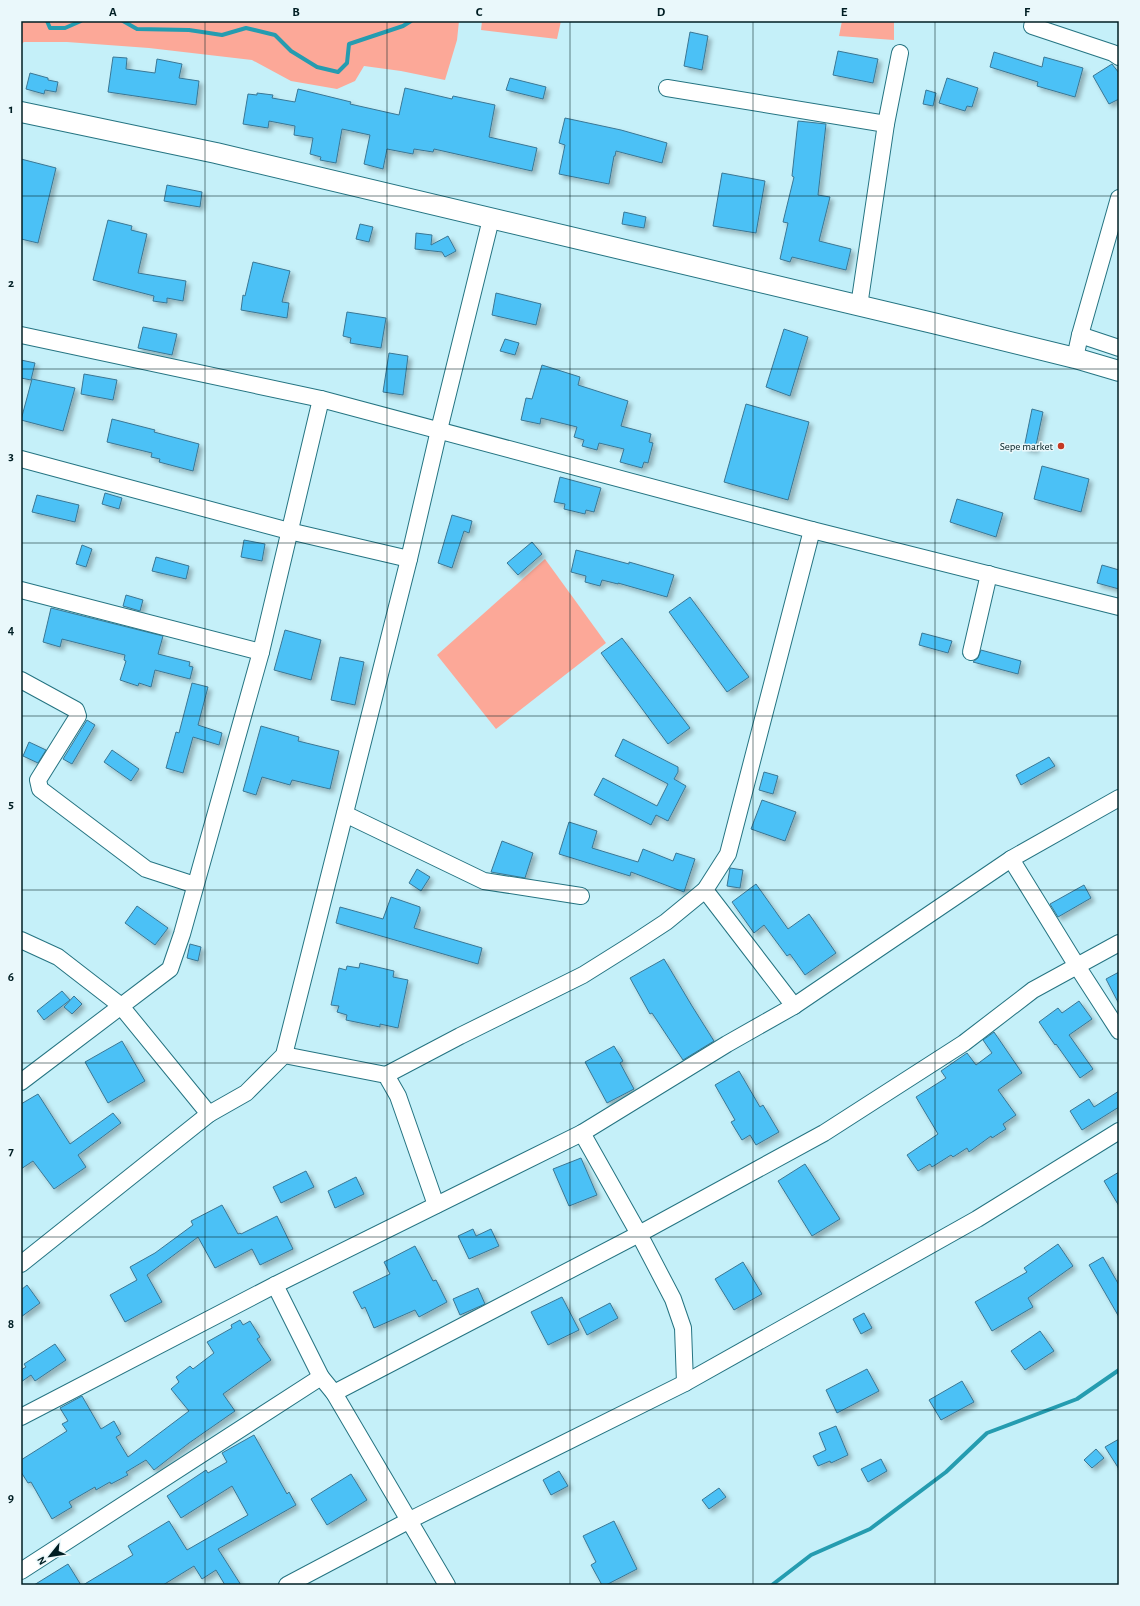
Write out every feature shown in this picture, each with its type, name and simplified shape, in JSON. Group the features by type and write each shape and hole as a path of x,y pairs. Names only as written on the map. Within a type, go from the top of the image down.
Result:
{"street":[{"path":"1032,26 1113,53 1119,57"},
{"path":"859,306 886,124 900,53"},
{"path":"668,88 886,124"},
{"path":"21,112 216,153 1075,358 1119,371"},
{"path":"1075,358 1080,335 1119,198"},
{"path":"21,1264 209,1114 246,1093 284,1055 409,559 491,219"},
{"path":"21,335 321,399 812,530 1119,607"},
{"path":"1080,335 1119,348"},
{"path":"21,1082 120,1005 170,969 182,934 261,652 321,399"},
{"path":"21,460 289,531 409,559"},
{"path":"284,1055 386,1075 460,1036 583,975 666,922 705,890 728,854 812,530"},
{"path":"970,652 989,574"},
{"path":"21,590 261,652"},
{"path":"21,680 76,710 78,716 38,780 40,789 146,869 195,885"},
{"path":"21,1417 275,1285 582,1133 727,1044 794,1006 1011,859 1119,798"},
{"path":"345,814 484,881 581,896"},
{"path":"1011,859 1119,1031"},
{"path":"705,890 794,1006"},
{"path":"21,940 58,957 120,1005 209,1114"},
{"path":"334,1394 639,1234 824,1133 964,1043 1033,990 1119,943"},
{"path":"386,1075 398,1096 436,1205"},
{"path":"287,1585 410,1520 685,1383 977,1218 1119,1131"},
{"path":"582,1133 639,1234 672,1300 683,1328 685,1383"},
{"path":"275,1285 321,1376 334,1394 410,1520 447,1585"},
{"path":"21,1571 321,1376"}],"shaded area":[{"path":"21,21 459,21 457,40 445,80 401,71 364,66 355,81 337,89 291,81 252,60 149,48 67,42 24,42 21,44"},
{"path":"482,21 561,21 557,39 481,30"},
{"path":"842,21 894,21 894,40 839,36"},
{"path":"545,559 606,643 496,729 437,655"}],"building":[{"path":"690,32 708,36 702,70 684,66"},
{"path":"838,51 878,59 873,83 833,75"},
{"path":"994,52 1042,67 1044,57 1083,68 1075,97 1037,86 1038,82 990,67"},
{"path":"113,57 127,58 126,69 155,73 157,59 182,64 179,78 199,81 196,105 108,92"},
{"path":"1112,64 1119,73 1119,99 1109,104 1093,76"},
{"path":"30,73 58,82 56,92 45,90 44,94 26,89"},
{"path":"510,78 546,87 543,99 506,90"},
{"path":"947,78 978,88 972,107 967,106 965,111 939,103"},
{"path":"405,88 452,99 453,96 495,105 489,137 537,148 532,171 434,149 433,152 414,149 413,154 387,149 383,169 364,164 370,135 342,129 336,163 320,160 321,157 310,154 313,138 294,135 295,126 269,121 268,128 243,124 248,94 257,95 257,93 273,95 272,98 295,102 298,89 351,102 350,104 399,115"},
{"path":"926,90 936,93 933,106 923,104"},
{"path":"565,118 621,130 667,143 662,163 616,151 609,184 559,174 565,145 559,143"},
{"path":"798,121 826,124 818,195 830,197 819,241 851,249 846,270 792,257 790,262 780,259 788,223 783,222 794,177 792,176"},
{"path":"21,159 56,168 38,243 21,239"},
{"path":"722,173 765,181 756,233 713,226"},
{"path":"167,185 202,192 200,207 164,201"},
{"path":"624,212 646,217 644,228 622,224"},
{"path":"108,220 132,226 131,230 147,234 138,273 186,281 183,301 167,298 167,303 153,301 154,296 93,280"},
{"path":"360,224 373,227 369,242 356,239"},
{"path":"416,233 432,235 431,245 448,236 456,251 445,257 442,252 415,249"},
{"path":"253,262 290,271 282,302 289,303 287,318 241,310 243,295 245,296"},
{"path":"496,293 541,304 536,325 492,315"},
{"path":"347,312 386,318 381,348 350,343 351,338 343,336"},
{"path":"143,327 177,334 172,355 138,348"},
{"path":"784,329 808,337 790,396 766,387"},
{"path":"505,339 519,343 515,355 500,351"},
{"path":"389,353 408,356 403,395 383,392"},
{"path":"21,360 35,363 31,380 21,378"},
{"path":"542,365 580,377 578,385 628,401 621,426 651,434 649,442 653,443 648,463 644,462 642,468 620,462 624,449 599,443 597,450 582,446 584,440 574,437 577,427 541,418 540,424 521,420 526,398 532,399"},
{"path":"84,374 117,380 113,400 81,394"},
{"path":"32,379 75,388 63,431 21,420"},
{"path":"746,404 809,422 788,500 724,482"},
{"path":"1032,409 1043,412 1035,450 1024,448"},
{"path":"112,419 155,430 154,432 199,444 193,471 159,462 160,459 151,457 152,453 107,442"},
{"path":"1042,466 1089,479 1081,512 1034,499"},
{"path":"560,477 601,488 594,512 586,510 585,514 564,509 565,504 554,502"},
{"path":"105,493 122,498 119,509 102,504"},
{"path":"37,495 79,505 75,522 32,512"},
{"path":"957,499 1003,513 996,537 950,522"},
{"path":"452,515 472,521 469,533 464,531 452,568 438,563"},
{"path":"244,540 265,544 262,561 241,557"},
{"path":"532,542 542,554 518,575 507,563"},
{"path":"82,545 92,549 86,567 76,564"},
{"path":"576,550 629,564 629,562 674,575 667,597 602,580 600,586 585,582 586,576 571,572"},
{"path":"156,557 189,566 186,579 152,571"},
{"path":"1102,565 1119,570 1119,589 1097,583"},
{"path":"126,595 143,600 140,611 123,606"},
{"path":"690,597 749,677 727,692 669,612"},
{"path":"51,608 163,636 158,654 190,662 189,666 193,667 190,679 155,670 151,687 139,683 138,686 120,680 126,661 124,660 125,655 62,639 60,647 43,642"},
{"path":"285,630 321,640 311,680 274,670"},
{"path":"922,633 952,641 948,653 919,645"},
{"path":"622,638 690,728 668,744 601,653"},
{"path":"981,650 1021,661 1018,674 973,662 978,658"},
{"path":"340,657 364,662 355,705 331,700"},
{"path":"192,683 208,687 198,725 222,733 219,745 193,737 183,773 166,768 176,732 179,733"},
{"path":"87,720 95,725 72,764 63,759"},
{"path":"261,726 299,737 298,741 339,751 330,789 292,780 290,785 262,777 256,795 243,791"},
{"path":"623,739 678,767 678,772 674,779 686,786 668,821 656,815 651,825 594,795 603,778 657,806 668,784 615,756"},
{"path":"29,742 46,750 38,763 23,756"},
{"path":"112,750 139,769 131,781 104,762"},
{"path":"1049,757 1055,766 1021,785 1016,775"},
{"path":"764,772 778,776 773,794 759,790"},
{"path":"762,800 796,812 785,841 751,829"},
{"path":"569,822 597,831 592,848 638,862 643,849 673,861 676,853 695,859 684,892 631,872 630,876 559,854"},
{"path":"502,841 533,853 525,878 491,872"},
{"path":"730,868 743,870 740,888 727,886"},
{"path":"417,869 430,877 421,891 409,883"},
{"path":"756,884 788,929 809,914 836,953 805,975 790,954 787,956 764,925 754,933 732,902"},
{"path":"1084,885 1091,898 1058,917 1050,904"},
{"path":"391,897 420,907 414,928 482,948 478,964 336,923 340,907 383,919"},
{"path":"137,906 168,928 155,945 125,923"},
{"path":"190,944 201,947 198,961 187,958"},
{"path":"664,959 714,1041 683,1060 652,1013 650,1014 630,978"},
{"path":"360,963 394,971 393,977 408,980 398,1028 380,1024 380,1027 346,1020 347,1015 337,1012 339,1006 331,1005 339,968 346,970 347,966 359,968"},
{"path":"1119,972 1119,1004 1106,979"},
{"path":"62,991 70,1000 44,1020 37,1011"},
{"path":"74,996 82,1004 72,1014 64,1007"},
{"path":"1079,1001 1092,1019 1069,1035 1093,1069 1080,1078 1039,1022 1058,1008 1062,1013"},
{"path":"994,1032 1022,1073 998,1090 1016,1115 1003,1124 1006,1129 992,1138 991,1136 969,1152 967,1148 953,1157 951,1155 932,1167 930,1164 918,1171 907,1155 938,1134 916,1097 946,1078 941,1071 967,1053 976,1065 992,1053 983,1040"},
{"path":"122,1041 145,1081 108,1103 85,1062"},
{"path":"614,1046 623,1061 620,1063 634,1089 607,1103 585,1062"},
{"path":"739,1071 760,1107 763,1105 779,1132 756,1145 750,1135 742,1140 731,1122 735,1120 715,1085"},
{"path":"1119,1091 1119,1107 1082,1130 1070,1111 1089,1099 1094,1107"},
{"path":"38,1094 70,1144 113,1113 121,1123 78,1155 86,1167 54,1189 33,1161 21,1169 21,1104"},
{"path":"581,1158 597,1195 569,1206 553,1169"},
{"path":"805,1164 840,1219 812,1236 778,1181"},
{"path":"306,1171 314,1187 281,1203 273,1187"},
{"path":"1119,1172 1119,1206 1104,1181"},
{"path":"356,1177 364,1194 335,1208 328,1191"},
{"path":"222,1205 238,1234 241,1234 277,1216 293,1249 260,1265 252,1249 215,1268 198,1237 147,1275 162,1302 125,1322 110,1295 137,1280 130,1267 155,1253 193,1225 191,1221"},
{"path":"473,1229 476,1236 491,1229 499,1246 469,1259 458,1236"},
{"path":"1058,1244 1073,1266 1028,1298 1033,1307 992,1331 975,1302 1027,1272 1024,1268"},
{"path":"415,1246 433,1281 436,1280 447,1302 419,1317 415,1310 374,1328 365,1307 362,1309 353,1292 390,1274 384,1262"},
{"path":"1103,1257 1119,1285 1119,1317 1089,1265"},
{"path":"743,1262 762,1294 734,1310 715,1279"},
{"path":"27,1285 40,1303 21,1317 21,1290"},
{"path":"478,1288 485,1304 460,1315 453,1299"},
{"path":"562,1297 579,1330 548,1345 531,1312"},
{"path":"610,1303 618,1318 587,1335 579,1319"},
{"path":"864,1313 872,1328 861,1334 853,1319"},
{"path":"240,1320 243,1325 250,1321 260,1337 257,1339 271,1360 223,1394 235,1411 189,1443 154,1470 146,1460 126,1472 128,1475 111,1484 110,1482 96,1490 95,1487 69,1502 72,1507 52,1519 31,1482 28,1483 21,1472 21,1460 67,1431 62,1424 68,1421 60,1408 82,1396 101,1429 114,1421 121,1434 116,1437 128,1457 189,1411 171,1389 179,1382 176,1377 190,1366 193,1369 214,1353 207,1342 232,1328 231,1325"},
{"path":"1040,1331 1054,1351 1025,1370 1011,1351"},
{"path":"55,1344 66,1360 35,1381 31,1375 21,1382 21,1370 26,1367 24,1364"},
{"path":"867,1369 879,1391 837,1413 826,1390"},
{"path":"962,1381 974,1402 941,1420 929,1400"},
{"path":"836,1426 848,1455 831,1463 830,1461 818,1466 813,1456 826,1450 819,1433"},
{"path":"254,1435 287,1494 289,1492 296,1505 218,1549 241,1585 225,1585 216,1570 202,1579 194,1566 163,1585 83,1585 133,1555 128,1546 169,1521 187,1550 248,1515 232,1486 181,1518 167,1496 206,1470 208,1473 227,1462 222,1453"},
{"path":"1119,1439 1119,1469 1105,1447"},
{"path":"1096,1449 1104,1458 1092,1468 1084,1460"},
{"path":"881,1459 887,1471 868,1482 861,1469"},
{"path":"559,1471 568,1486 551,1495 543,1480"},
{"path":"351,1474 367,1500 327,1525 311,1499"},
{"path":"719,1488 726,1497 709,1509 702,1500"},
{"path":"614,1521 637,1569 606,1585 602,1585 591,1565 596,1562 583,1536"},
{"path":"68,1564 81,1585 34,1585"}],"waterway":[{"path":"47,21 50,28 65,28 81,21"},
{"path":"123,21 137,29 189,30 222,35 246,28 275,35 291,51 317,67 338,72 347,63 349,44 403,26 411,21"},
{"path":"772,1585 811,1555 870,1529 946,1472 987,1433 1077,1399 1119,1370"}],"place":[{"name":"Sepe market","path":"1061,446"}]}
